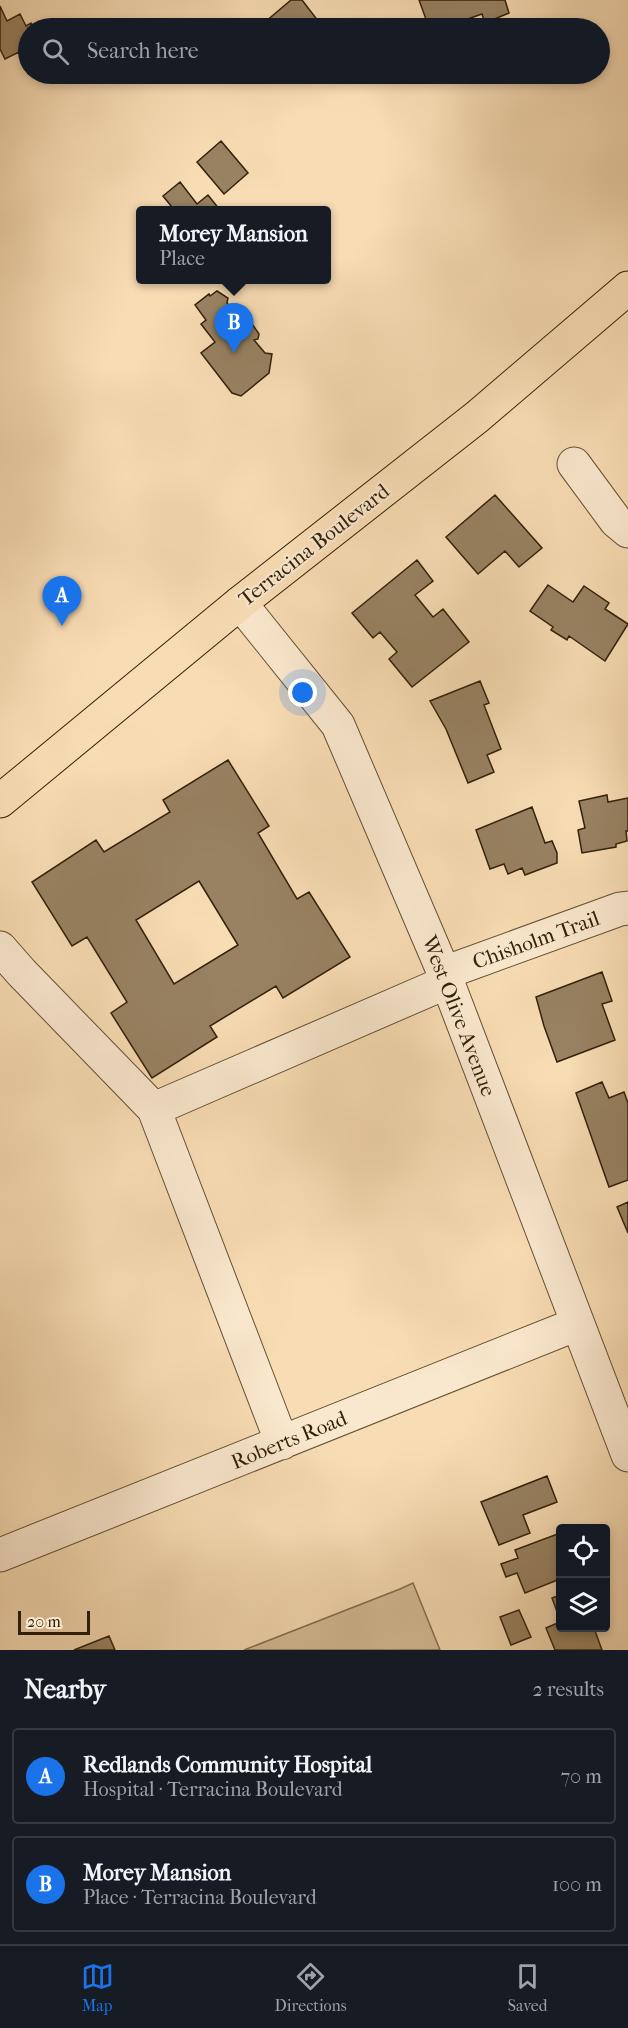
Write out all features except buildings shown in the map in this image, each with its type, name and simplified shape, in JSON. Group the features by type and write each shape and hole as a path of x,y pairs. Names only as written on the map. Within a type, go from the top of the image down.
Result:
{"main road":[{"name":"Terracina Boulevard","path":"0,801 240,603 477,417 628,288"}],"street":[{"path":"574,464 616,521 628,531"},
{"name":"West Olive Avenue","path":"240,603 338,725 446,978 628,1455"},
{"name":"Chisholm Trail","path":"154,1110 446,978 620,909 628,908"},
{"path":"0,948 154,1110 282,1443"},
{"name":"Roberts Road","path":"0,1555 577,1324"}],"shaded area":[{"path":"413,1583 440,1650 244,1650 400,1589"}],"place":[{"name":"Morey Mansion","path":"234,353"},
{"name":"Redlands Community Hospital","path":"62,626"}]}
